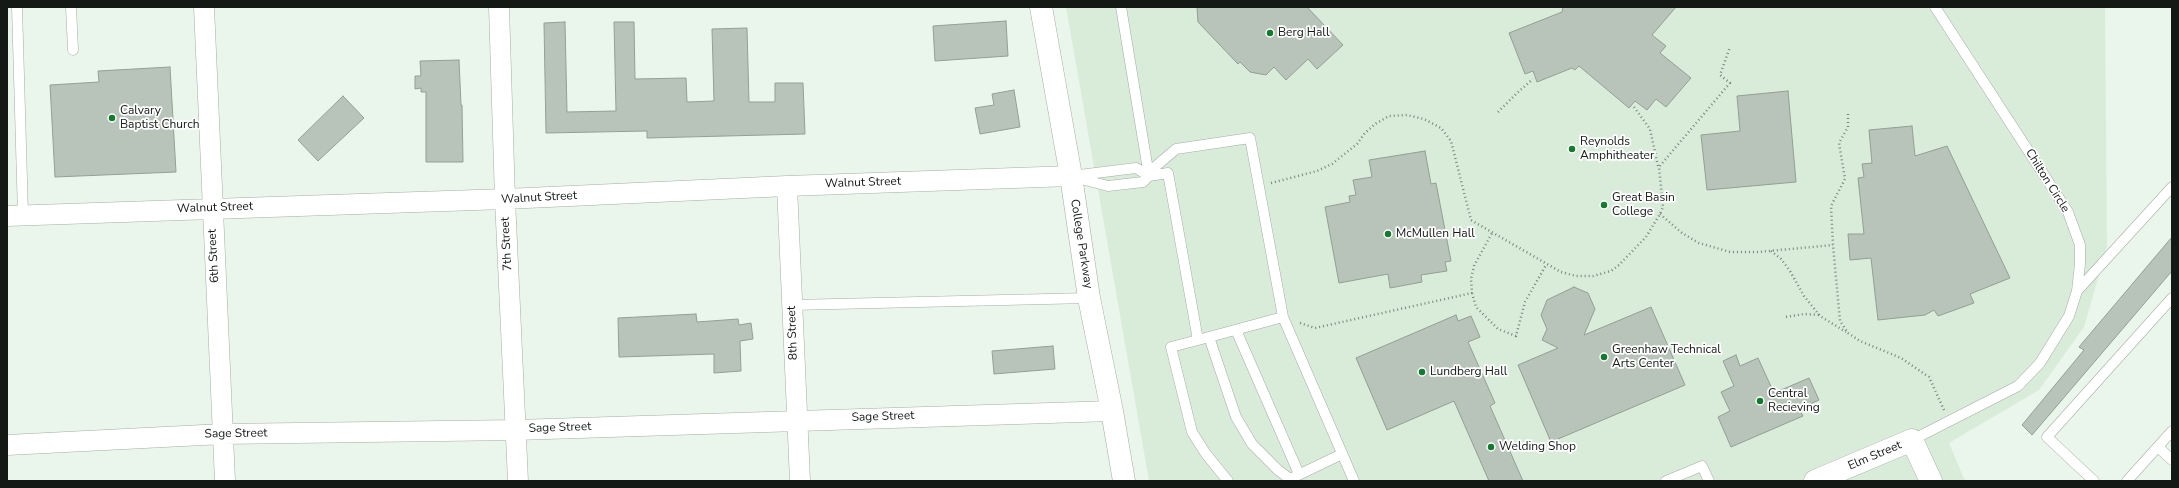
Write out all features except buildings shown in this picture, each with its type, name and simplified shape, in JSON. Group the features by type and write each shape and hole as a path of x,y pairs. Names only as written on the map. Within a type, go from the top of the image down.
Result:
{"street":[{"name":"6th Street","path":"204,7 225,481"},
{"name":"7th Street","path":"499,7 505,199 518,481"},
{"name":"College Parkway","path":"1041,7 1071,176 1089,298 1112,411 1124,481"},
{"name":"Walnut Street","path":"15,216 505,199 787,186 1071,176"},
{"name":"8th Street","path":"787,186 800,481"},
{"name":"Sage Street","path":"7,445 223,434 516,430 1112,411"},
{"name":"Elm Street","path":"1815,481 1912,440"},
{"path":"1912,440 1931,481"}],"lane":[{"path":"15,216 17,7"},
{"path":"70,7 72,50"},
{"path":"1121,7 1149,174"},
{"name":"Chilton Circle","path":"1912,440 1950,422 2018,386 2040,363 2069,316 2078,290 2080,264 2080,245 2068,212 1935,7"},
{"path":"1071,176 1108,186 1143,182 1149,174 1176,150 1250,138 1283,317 1354,481"},
{"path":"1071,176 1136,168 1149,174 1168,173 1198,340"},
{"path":"2078,290 2172,187"},
{"path":"792,305 1089,298"},
{"path":"2094,481 2047,437 2172,298"},
{"path":"1228,481 1206,454 1192,432 1171,348 1283,317"},
{"path":"1236,330 1299,474"},
{"path":"1209,337 1236,417 1252,444 1278,470 1290,479 1342,454"},
{"path":"2127,481 2172,431"},
{"path":"2158,447 2172,460"},
{"path":"1666,481 1702,466 1709,481"}],"path":[{"path":"1658,167 1730,83 1720,75 1730,47"},
{"path":"1498,112 1516,93 1533,79"},
{"path":"1259,185 1317,172 1332,164 1358,144 1374,124 1389,116 1407,115 1424,119 1441,128 1451,141 1471,220 1546,265 1561,272 1576,276 1593,276 1611,271 1630,254 1646,237 1663,207 1658,167 1650,129 1634,107"},
{"path":"1848,114 1848,127 1839,143 1845,179 1831,206 1832,245 1840,321 1848,333"},
{"path":"1660,214 1682,233 1699,243 1730,252 1771,251 1832,245"},
{"path":"1492,233 1474,266 1471,279 1472,293 1476,307 1498,329 1516,336 1525,302 1546,265"},
{"path":"1771,251 1781,259 1790,271 1804,296 1820,316 1860,341 1901,358 1929,377 1950,422"},
{"path":"1315,328 1472,293"},
{"path":"1786,317 1804,314 1820,316"}],"shaded area":[{"name":"Great Basin College","path":"1066,7 2105,7 2107,247 2084,327 2039,390 1949,443 1965,481 1149,481"}],"place":[{"name":"Berg Hall","path":"1270,33"},
{"name":"Calvary Baptist Church","path":"112,118"},
{"name":"Reynolds Amphitheater","path":"1572,149"},
{"name":"Great Basin College","path":"1604,205"},
{"name":"McMullen Hall","path":"1388,234"},
{"name":"Greenhaw Technical Arts Center","path":"1604,357"},
{"name":"Lundberg Hall","path":"1422,372"},
{"name":"Central Recieving","path":"1760,401"},
{"name":"Welding Shop","path":"1491,447"}]}
